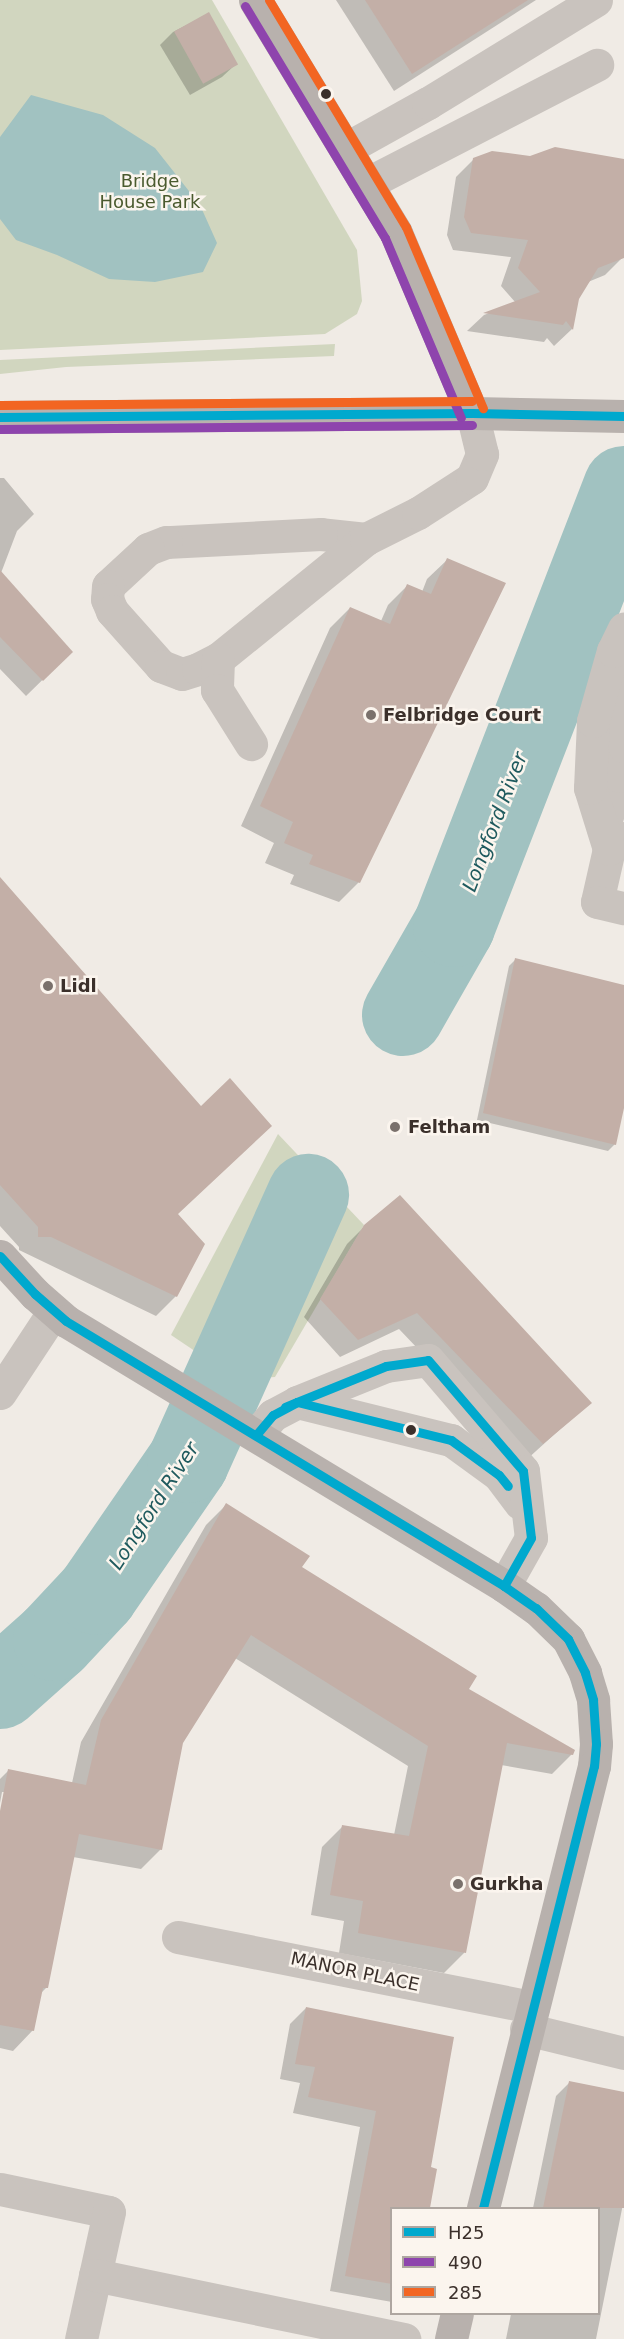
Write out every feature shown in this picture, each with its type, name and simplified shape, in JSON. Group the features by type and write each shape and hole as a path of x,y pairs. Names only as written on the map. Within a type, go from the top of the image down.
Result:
{"main road":[{"path":"255,0 368,183 409,258 472,413"},
{"path":"0,417 472,413 616,416"},
{"path":"0,1256 66,1321 504,1586 536,1608 568,1639 585,1673 593,1700 596,1744 594,1766 483,2207"},
{"path":"451,2339 457,2315"}],"street":[{"path":"347,148 428,104 596,0"},
{"path":"368,183 597,65"},
{"path":"366,539 321,534 166,542 148,549 108,586 107,599 112,611 161,666 182,674 218,659 366,539 418,513 472,478 482,454 472,413"},
{"path":"624,628 609,666 593,721 590,788 612,838 597,902 624,908"},
{"path":"218,659 217,690 252,744"},
{"path":"0,1393 54,1311"},
{"path":"247,1430 297,1402 386,1366 428,1360 523,1471 531,1538 504,1586"},
{"path":"297,1402 451,1440 499,1475 530,1515"},
{"name":"MANOR PLACE","path":"178,1937 530,2018 624,2053"},
{"path":"0,2189 109,2212 81,2339"},
{"path":"95,2275 404,2339"}],"green space":[{"name":"Bridge House Park","path":"0,0 212,0 357,250 362,301 357,314 325,334 0,350"},
{"path":"335,344 334,356 66,367 0,374 0,360"},
{"path":"278,1134 364,1225 275,1377 238,1380 171,1335"}],"water":[{"path":"31,95 103,115 155,148 200,205 217,243 203,272 155,282 109,279 57,255 16,240 0,219 0,137"}],"building":[{"path":"365,0 528,0 412,74"},
{"path":"209,12 238,64 203,84 174,31"},
{"path":"555,147 624,159 624,258 598,268 579,299 573,330 566,321 563,325 483,313 540,292 518,268 528,240 471,233 464,217 473,158 492,151 530,156"},
{"name":"Felbridge Court","path":"447,558 506,583 360,883 309,864 313,855 284,843 293,822 260,806 350,607 390,624 407,584 431,594"},
{"path":"0,570 73,652 43,681 0,637"},
{"path":"0,877 201,1106 230,1078 272,1126 178,1214 205,1244 177,1297 51,1237 38,1237 38,1227 0,1185"},
{"path":"515,958 624,985 624,1108 616,1145 483,1113"},
{"path":"400,1195 592,1403 543,1444 417,1313 358,1340 320,1299 364,1225"},
{"path":"226,1503 310,1556 302,1567 477,1676 469,1689 575,1750 573,1755 507,1743 466,1953 358,1933 363,1901 330,1895 342,1825 409,1836 428,1746 251,1635 183,1743 162,1850 79,1834 48,1988 43,1988 34,2031 0,2025 0,1811 8,1769 86,1785 101,1720"},
{"path":"306,2007 454,2037 431,2167 437,2169 430,2207 390,2207 390,2284 345,2276 376,2111 308,2097 315,2067 295,2064"},
{"path":"569,2081 624,2092 624,2208 543,2207"}],"waterway":[{"name":"Longford River","path":"403,1015 454,926 624,487"},
{"name":"Longford River","path":"0,1688 54,1640 97,1594 188,1462 308,1195"}],"transit line":[{"name":"285","path":"269,0 406,227 483,408"},
{"name":"490","path":"245,6 385,238 461,418"},
{"name":"285","path":"0,405 472,401"},
{"name":"H25","path":"0,417 472,413 624,416"},
{"name":"490","path":"0,429 472,425"},
{"name":"H25","path":"0,1256 35,1294 66,1321 504,1586 536,1608 568,1639 585,1673 593,1700 596,1744 594,1766 483,2207"},
{"name":"H25","path":"256,1435 273,1415 297,1402 386,1366 428,1360 523,1471 531,1538 504,1586"},
{"name":"H25","path":"285,1407 297,1402 451,1440 499,1475 508,1486"}],"place":[{"name":"Felbridge Court","path":"371,715"},
{"name":"Lidl","path":"48,986"},
{"name":"Feltham","path":"395,1127"},
{"name":"Gurkha","path":"458,1884"}]}
